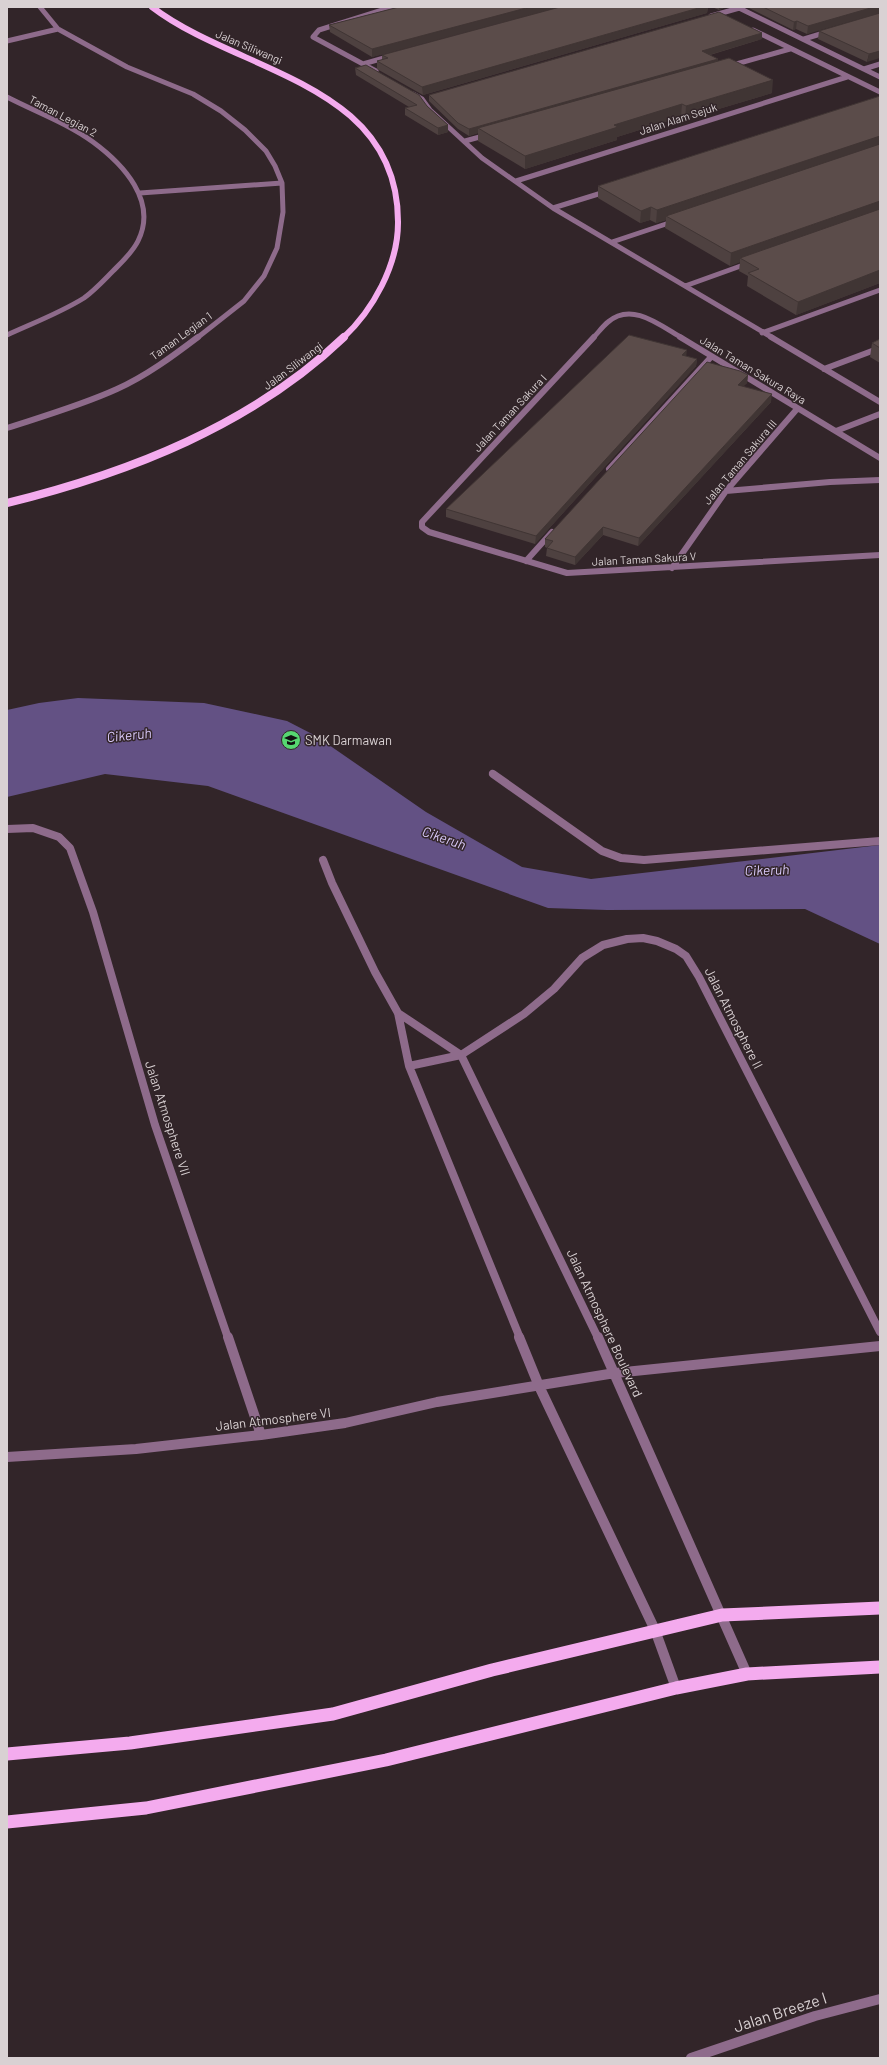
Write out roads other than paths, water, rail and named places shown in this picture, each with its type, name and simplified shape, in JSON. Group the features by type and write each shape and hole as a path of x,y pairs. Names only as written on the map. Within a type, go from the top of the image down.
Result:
{"main road":[{"name":"Jalan Siliwangi","path":"7,503 86,481 124,468 206,433 276,393 316,364 351,331 378,292 393,260 399,222 395,187 381,151 359,124 330,101 301,82 182,27 152,7"},
{"path":"7,1754 130,1743 333,1714 492,1670 722,1615 880,1608"},
{"path":"7,1822 146,1808 386,1760 676,1688 747,1674 880,1667"}],"street":[{"name":"Taman Legian 1","path":"7,428 88,401 119,388 163,363 244,301 264,276 277,248 283,212 282,183 266,151 245,130 221,111 193,94 127,67 58,29 40,7"},
{"path":"383,76 313,37 319,30 392,7"},
{"path":"704,18 739,7 880,77"},
{"path":"709,9 726,17"},
{"path":"747,28 880,92"},
{"path":"7,41 58,29"},
{"path":"804,39 834,30"},
{"path":"722,68 790,49"},
{"path":"363,64 400,54"},
{"path":"864,69 880,64"},
{"name":"Jalan Alam Sejuk","path":"516,181 847,77"},
{"path":"408,91 422,99 435,115 482,158 553,208 880,402"},
{"name":"Taman Legian 2","path":"7,97 68,127 93,142 128,173 140,193 144,211 141,236 130,255 107,277 79,300 7,335"},
{"path":"422,99 430,97"},
{"path":"465,141 496,133"},
{"path":"140,193 282,183"},
{"path":"553,208 614,189"},
{"path":"612,242 679,220"},
{"path":"684,286 752,262"},
{"path":"762,333 880,290"},
{"name":"Jalan Taman Sakura Raya","path":"613,318 625,314 645,316 710,357 880,458"},
{"name":"Jalan Taman Sakura I","path":"422,522 613,318"},
{"path":"824,369 880,348"},
{"path":"605,473 710,357"},
{"name":"Jalan Taman Sakura III","path":"672,568 726,491 797,409"},
{"path":"836,431 880,414"},
{"path":"726,491 830,482 880,480"},
{"name":"Jalan Taman Sakura V","path":"422,522 422,527 429,532 549,569 567,573 880,555"},
{"path":"526,561 558,526"},
{"path":"492,773 602,851 621,858 644,860 880,841"},
{"name":"Jalan Atmosphere VII","path":"7,829 33,828 59,837 70,848 92,912 155,1125 262,1435"},
{"path":"323,860 342,903 398,1013 409,1066 539,1386 655,1630 676,1688"},
{"name":"Jalan Atmosphere II","path":"461,1055 524,1014 554,989 582,958 603,945 627,939 643,938 657,941 676,949 686,956 698,978 880,1332"},
{"path":"398,1013 461,1055"},
{"path":"409,1066 461,1055"},
{"name":"Jalan Atmosphere Boulevard","path":"461,1055 616,1374 747,1674"},
{"name":"Jalan Atmosphere VI","path":"7,1457 136,1449 262,1435 345,1423 437,1402 616,1374 880,1346"},
{"name":"Jalan Breeze I","path":"696,2057 815,2016 880,1999"}],"water":[{"name":"Cikeruh","path":"78,698 204,703 287,721 316,736 426,812 522,867 591,879 880,845 880,944 805,909 607,910 548,908 208,786 105,774 7,797 7,710 39,703"}],"place":[{"name":"SMK Darmawan","path":"291,740"}]}
